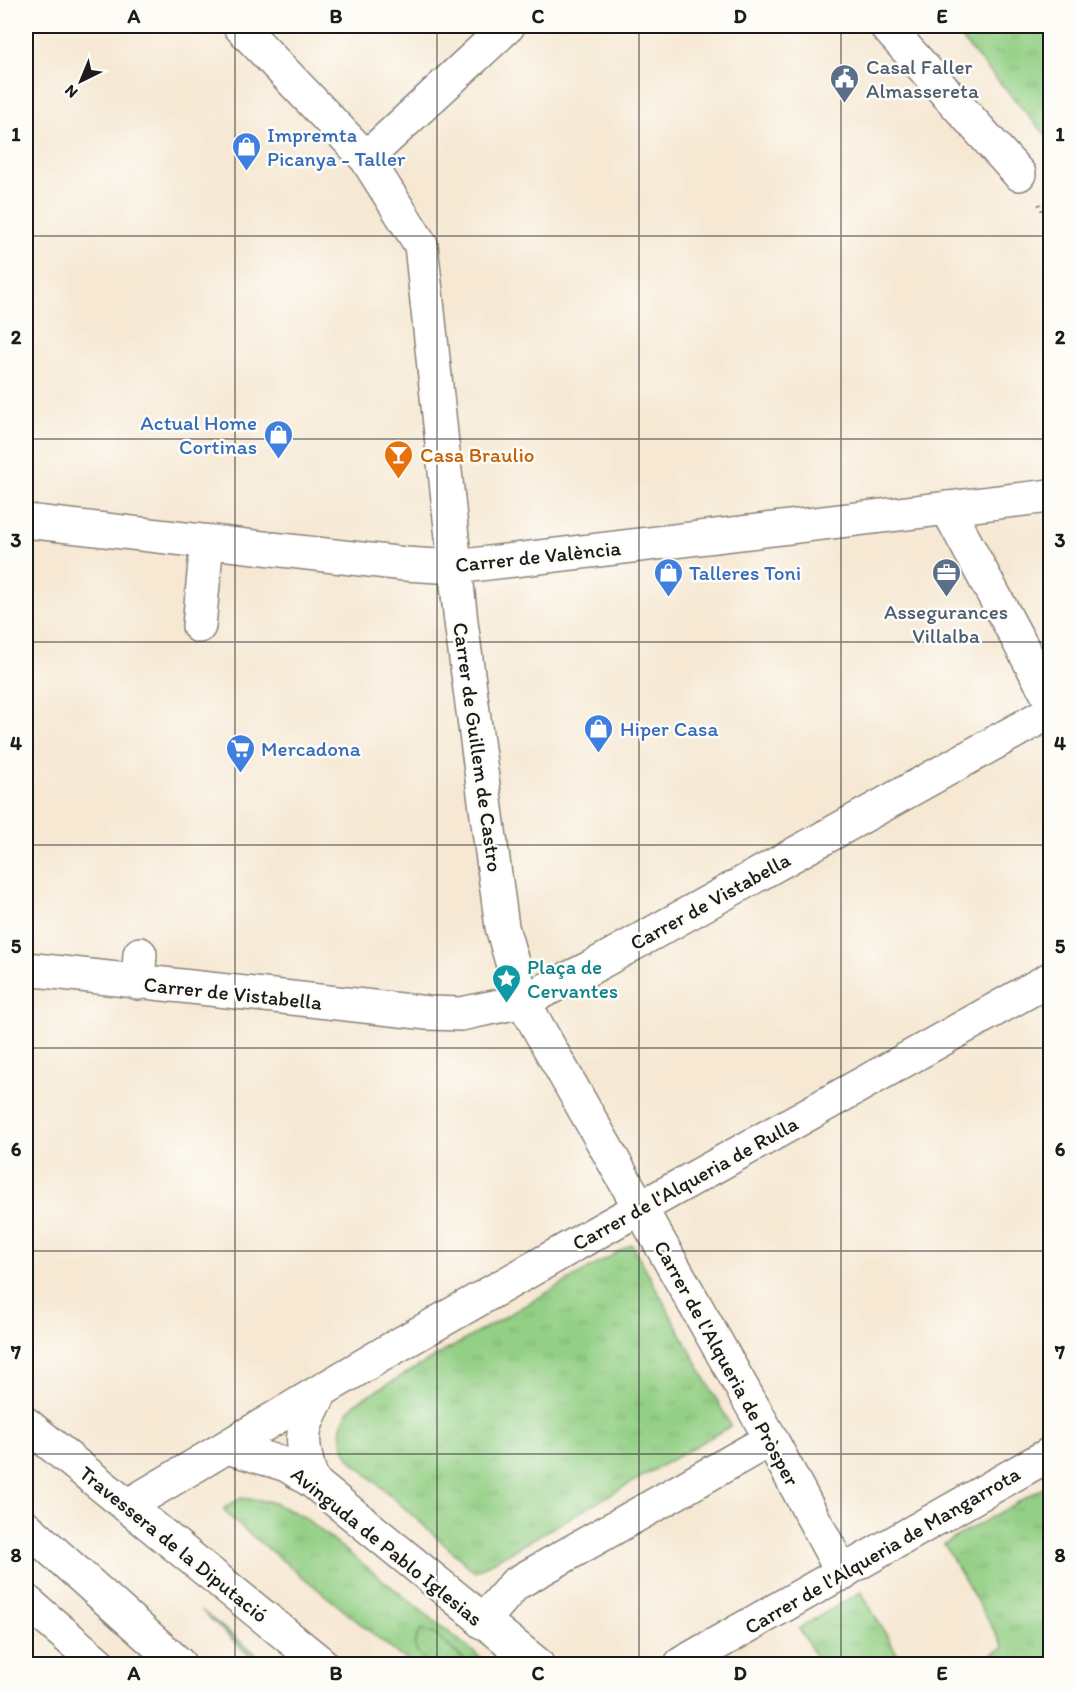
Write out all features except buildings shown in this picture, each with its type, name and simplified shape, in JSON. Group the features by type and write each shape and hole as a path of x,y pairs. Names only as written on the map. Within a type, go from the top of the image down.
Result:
{"main road":[{"name":"Carrer de Guillem de Castro","path":"240,26 366,158 421,245 455,567 502,927"},
{"path":"366,158 508,26"},
{"path":"886,26 1019,174"},
{"name":"Carrer de València","path":"26,521 455,567 1050,496"},
{"path":"947,508 1050,699"},
{"path":"199,626 207,542"},
{"name":"Carrer de Vistabella","path":"26,969 139,969 428,1013 460,1014 523,1001 590,968 1050,712"},
{"name":"Carrer de l'Alqueria de Pròsper","path":"502,927 523,1001 771,1439 843,1574"},
{"name":"Carrer de l'Alqueria de Rulla","path":"127,1506 322,1390 640,1208 1050,979"},
{"path":"312,1481 302,1444 307,1419 322,1390"},
{"name":"Travessera de la Diputació","path":"26,1424 322,1665"},
{"path":"482,1622 514,1584 771,1439"},
{"name":"Avinguda de Pablo Iglesias","path":"227,1447 287,1465 312,1481 537,1665"},
{"name":"Carrer de l'Alqueria de Mangarrota","path":"681,1665 1050,1454"},
{"path":"26,1527 179,1665"},
{"path":"26,1601 99,1665"}],"path":[{"path":"1037,201 1050,226"}],"green space":[{"path":"950,26 1050,26 1050,140"},
{"path":"632,1244 731,1426 475,1572 350,1459 341,1435 344,1419 360,1400"},
{"path":"1050,1484 1050,1621 1043,1625 1050,1639 1050,1664 974,1664 1004,1648 944,1544"},
{"path":"241,1498 272,1502 302,1516 489,1664 410,1664 235,1522 223,1509"},
{"path":"861,1592 903,1664 820,1664 799,1628"},
{"path":"201,1610 269,1664 258,1664"},
{"path":"421,1629 436,1635 469,1664 430,1664 417,1652 414,1643"}],"place":[{"name":"Casal Faller Almassereta","path":"845,104"},
{"name":"Impremta Picanya - Taller","path":"246,172"},
{"name":"Actual Home Cortinas","path":"278,460"},
{"name":"Casa Braulio","path":"399,480"},
{"name":"Talleres Toni","path":"668,598"},
{"name":"Assegurances Villalba","path":"946,598"},
{"name":"Hiper Casa","path":"599,754"},
{"name":"Mercadona","path":"240,774"},
{"name":"Plaça de Cervantes","path":"506,1004"}]}
